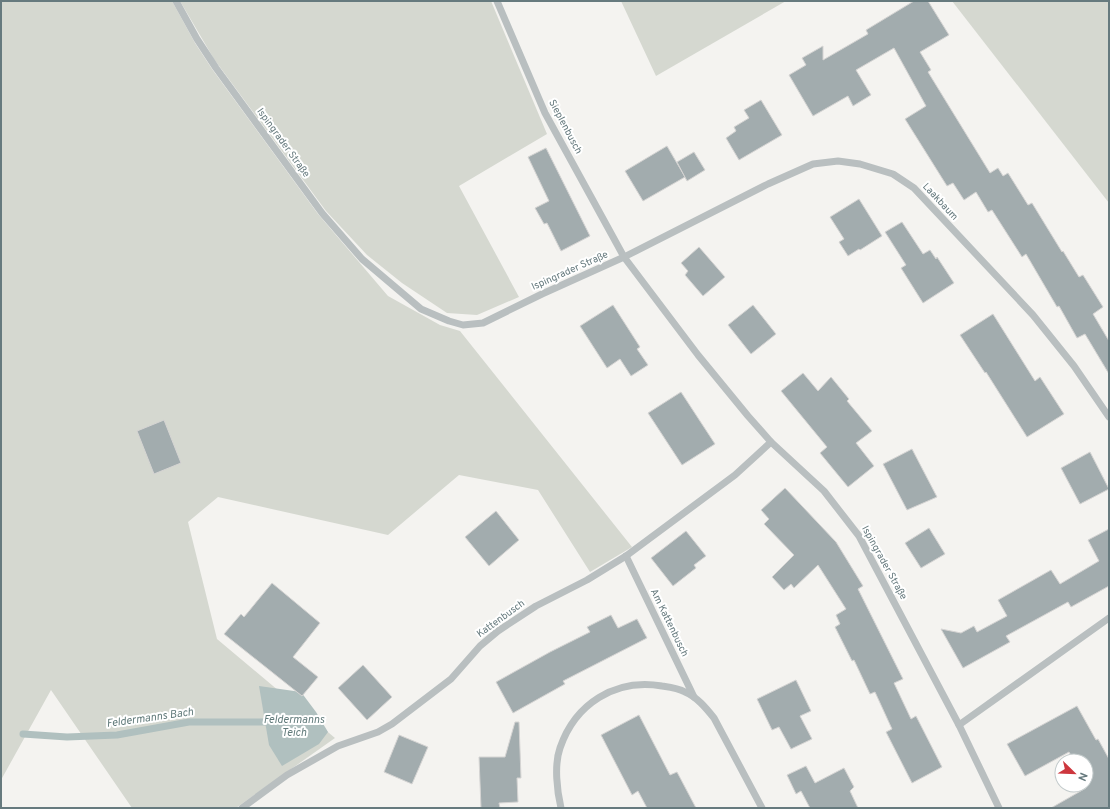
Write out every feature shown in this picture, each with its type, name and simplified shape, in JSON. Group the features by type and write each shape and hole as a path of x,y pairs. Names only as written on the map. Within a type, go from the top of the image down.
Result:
{"street":[{"name":"Ispingrader Straße","path":"176,1 197,39 216,68 322,213 362,259 421,309 449,322 463,325 483,323 542,294 624,257 698,355 748,416 771,442 824,491 859,536 959,725 999,808"},
{"name":"Sieplenbusch","path":"497,1 545,113 624,257"},
{"name":"Laakbaum","path":"624,257 768,184 814,164 838,161 860,164 893,174 914,188 1033,315 1074,366 1109,417"},
{"name":"Kattenbusch","path":"242,808 287,775 338,746 378,732 392,724 451,678 480,646 498,631 536,606 587,580 626,556 736,475 771,442"},
{"name":"Am Kattenbusch","path":"626,556 694,698"},
{"path":"959,725 1109,618"},
{"name":"Am Kattenbusch","path":"561,808 558,795 557,768 559,749 574,720 586,707 612,690 640,684 652,684 677,689 685,692 704,706 714,718 762,808"}],"shaded area":[{"path":"1,1 172,1 195,43 212,69 318,214 388,296 440,325 460,331 632,547 590,572 538,490 459,475 388,535 218,497 188,522 217,639 335,738 236,808 132,808 51,690 1,780"},
{"path":"180,1 491,1 547,134 459,186 519,297 477,315 447,313 402,283 367,255 326,211 214,59"},
{"path":"621,1 786,1 656,76"},
{"path":"952,1 1109,1 1109,203"}],"water":[{"name":"Feldermanns Teich","path":"259,686 301,692 316,712 328,732 319,744 282,766 269,745"}],"building":[{"path":"914,1 928,1 949,35 920,52 931,70 928,72 990,173 998,168 1003,176 1008,173 1028,205 1032,203 1079,277 1083,275 1103,307 1093,314 1109,341 1109,374 1085,334 1077,338 1059,306 1057,307 1026,254 1022,257 992,210 988,212 976,192 964,200 953,183 947,186 905,119 926,106 894,48 856,70 871,95 853,106 848,96 813,116 789,75 806,65 802,58 823,46 823,60 868,34 866,30"},
{"path":"761,100 782,135 739,160 726,138 736,131 734,127 749,118 744,110"},
{"path":"667,146 685,177 643,201 625,171"},
{"path":"546,148 590,236 561,251 547,223 544,224 535,208 549,201 528,157"},
{"path":"694,152 705,170 687,181 677,162"},
{"path":"859,199 882,236 848,256 839,242 844,239 830,217"},
{"path":"902,222 923,254 930,250 936,259 937,257 954,283 923,303 901,268 906,265 885,232"},
{"path":"699,247 725,277 703,296 685,275 688,271 681,263"},
{"path":"613,305 640,347 637,349 648,365 631,376 620,359 607,368 580,326"},
{"path":"753,305 776,334 751,354 728,325"},
{"path":"993,314 1035,381 1040,377 1064,414 1027,437 986,372 985,373 960,335"},
{"path":"803,373 818,391 831,377 849,399 847,401 872,431 856,443 874,466 848,487 820,453 827,447 781,391"},
{"path":"681,392 715,444 682,465 648,413"},
{"path":"164,420 181,463 154,474 137,431"},
{"path":"912,449 937,497 907,510 883,464"},
{"path":"1090,452 1109,489 1080,504 1061,468"},
{"path":"785,488 836,542 863,586 858,589 903,679 894,683 911,719 916,716 942,767 912,783 886,732 892,729 875,692 870,694 854,660 852,661 835,627 840,624 836,615 846,609 818,565 794,588 791,584 784,590 772,577 794,555 764,524 769,519 761,510"},
{"path":"496,511 519,540 489,566 465,537"},
{"path":"929,528 945,554 921,568 905,543"},
{"path":"1109,529 1109,586 1071,607 1068,602 1006,636 1010,642 963,668 941,629 961,633 974,626 977,632 1007,616 998,600 1051,570 1060,584 1099,561 1088,540"},
{"path":"686,531 706,556 694,565 696,568 673,586 651,558"},
{"path":"272,583 320,623 293,657 318,677 302,696 224,634 241,614 244,617"},
{"path":"611,615 618,628 637,619 647,638 563,681 565,684 513,713 496,682 590,632 587,627"},
{"path":"363,665 392,697 367,720 338,688"},
{"path":"796,680 811,711 800,716 812,739 791,749 779,727 772,730 757,699"},
{"path":"1077,706 1096,740 1098,739 1109,759 1109,808 1051,808 1077,793 1094,793 1094,753 1054,753 1054,760 1025,776 1007,744"},
{"path":"639,715 670,775 677,772 696,808 647,808 638,791 632,795 601,735"},
{"path":"515,722 519,722 521,778 517,778 518,802 499,803 500,808 481,808 479,757 505,757"},
{"path":"399,735 428,747 412,784 384,772"},
{"path":"806,766 815,783 844,768 854,787 850,791 858,808 810,808 801,791 796,794 787,775"}],"waterway":[{"name":"Feldermanns Bach","path":"23,734 67,737 117,735 189,722 273,722"}]}
